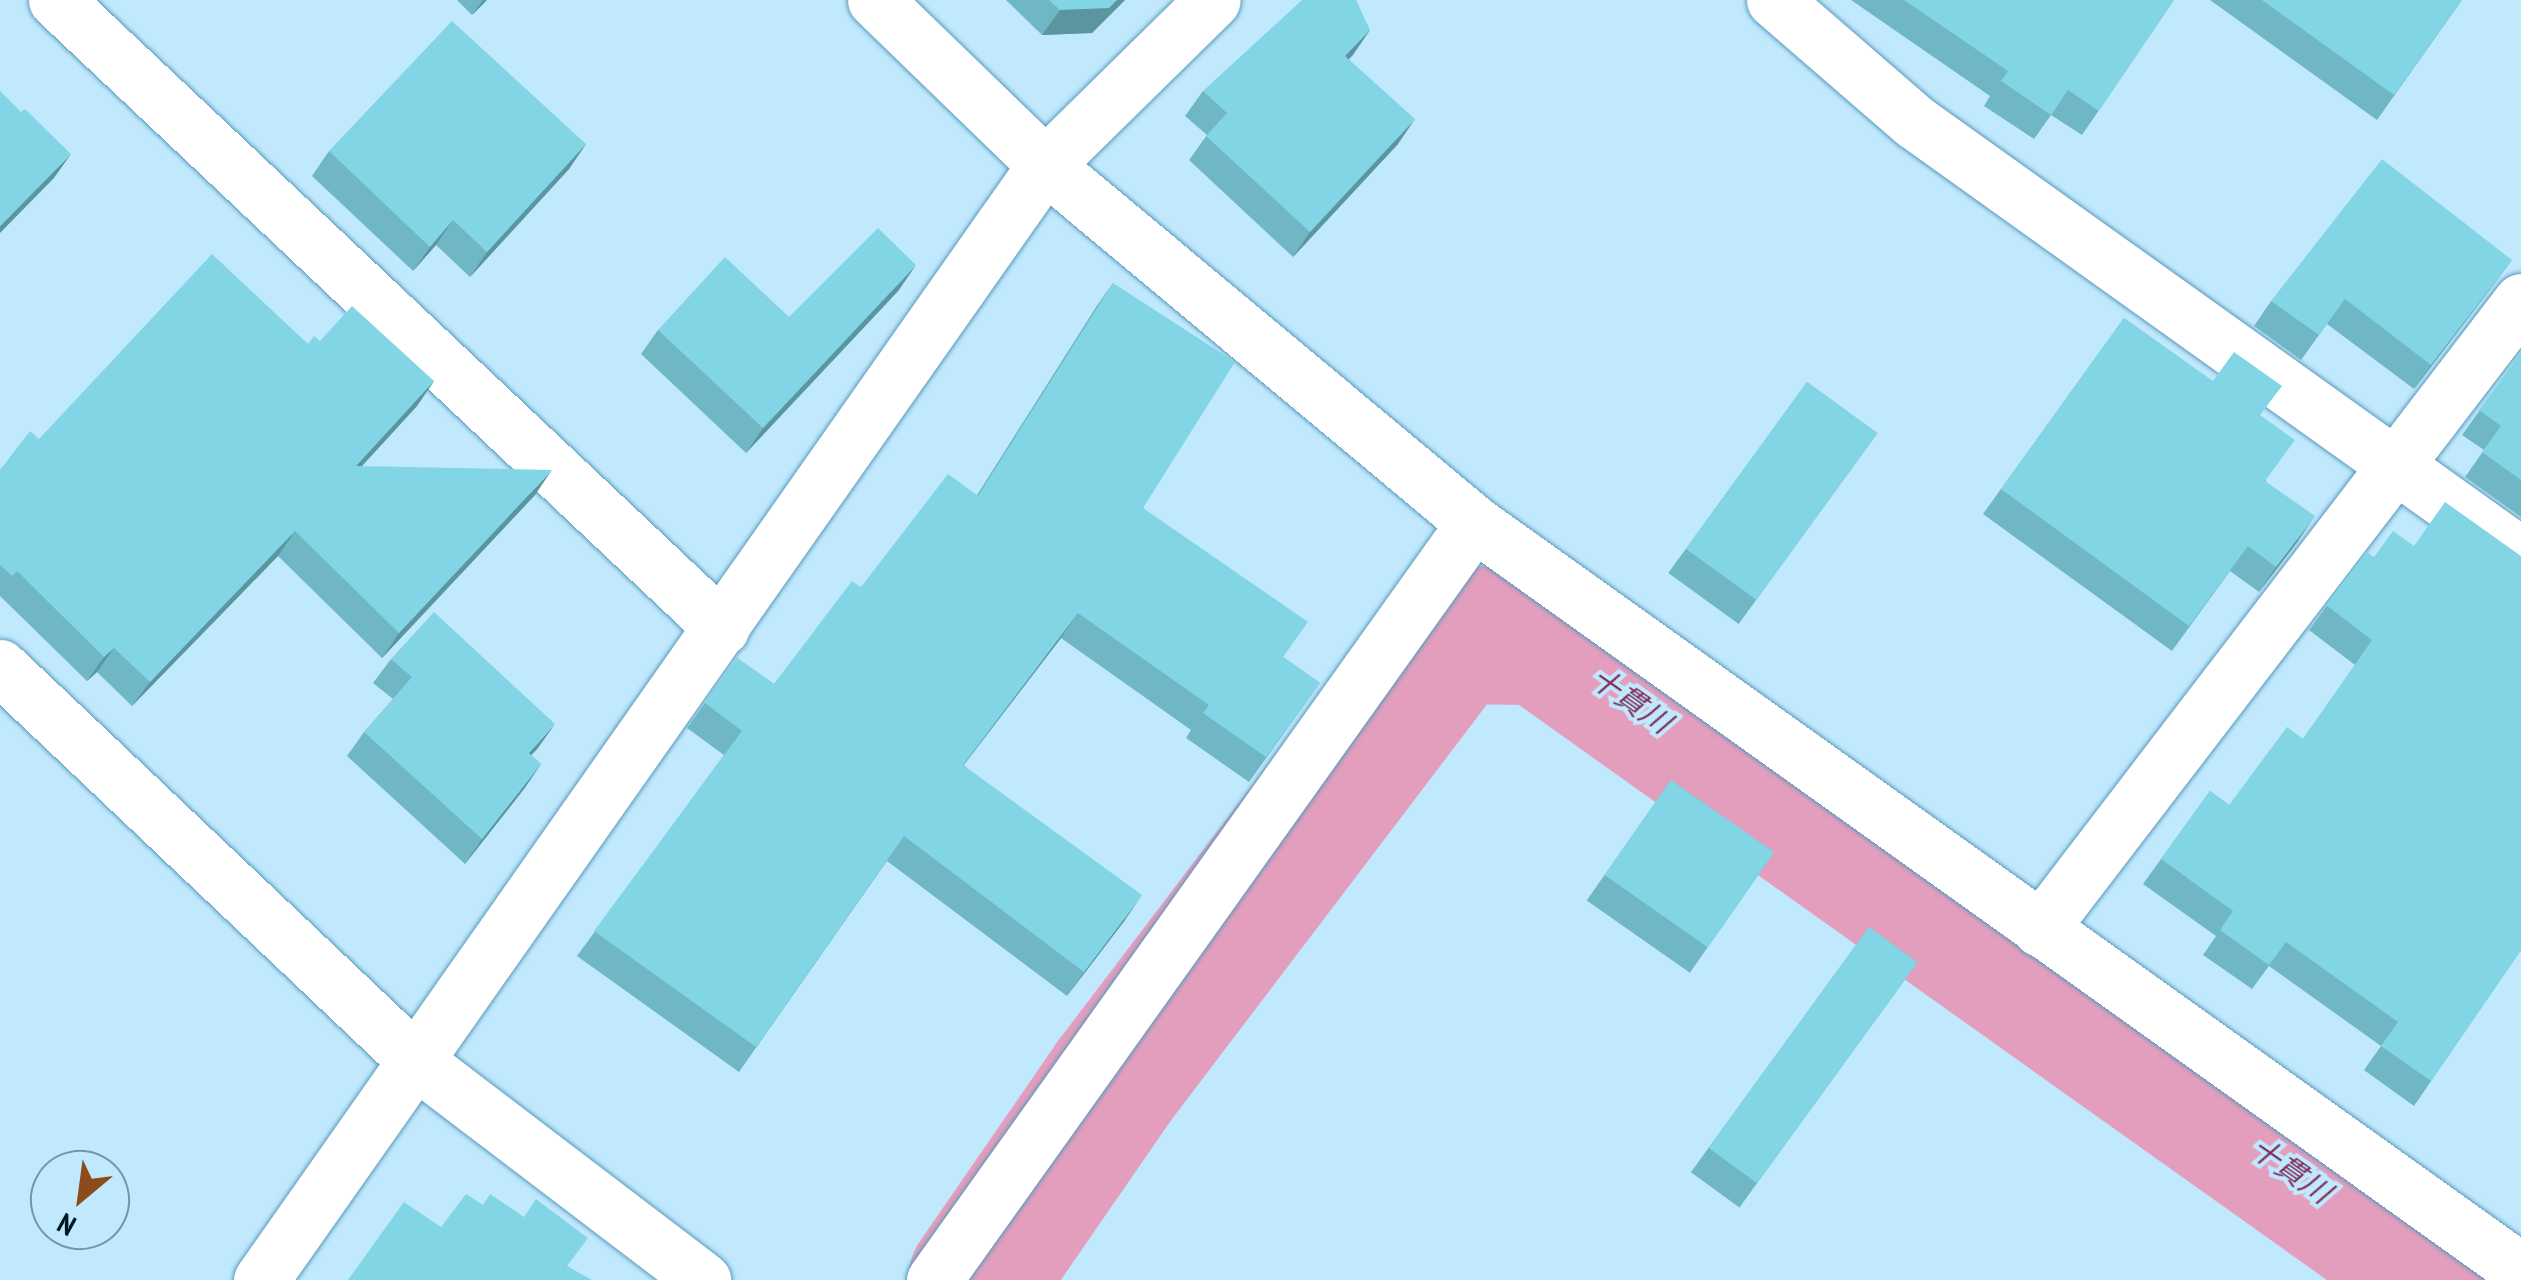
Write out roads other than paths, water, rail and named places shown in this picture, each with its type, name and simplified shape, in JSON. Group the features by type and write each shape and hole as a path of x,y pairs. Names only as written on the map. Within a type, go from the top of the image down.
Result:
{"street":[{"path":"56,0 722,628"},
{"path":"875,0 1045,165 1474,523 2521,1270"},
{"path":"261,1280 418,1062 1045,165 1212,0"},
{"path":"1774,0 1915,122 2521,555"},
{"path":"2040,929 2521,301"},
{"path":"934,1280 1474,523"},
{"path":"0,667 418,1062 703,1280"}],"waterway":[{"name":"十貫川","path":"977,1280 1115,1080 1453,635 1541,636 2446,1280"}]}
